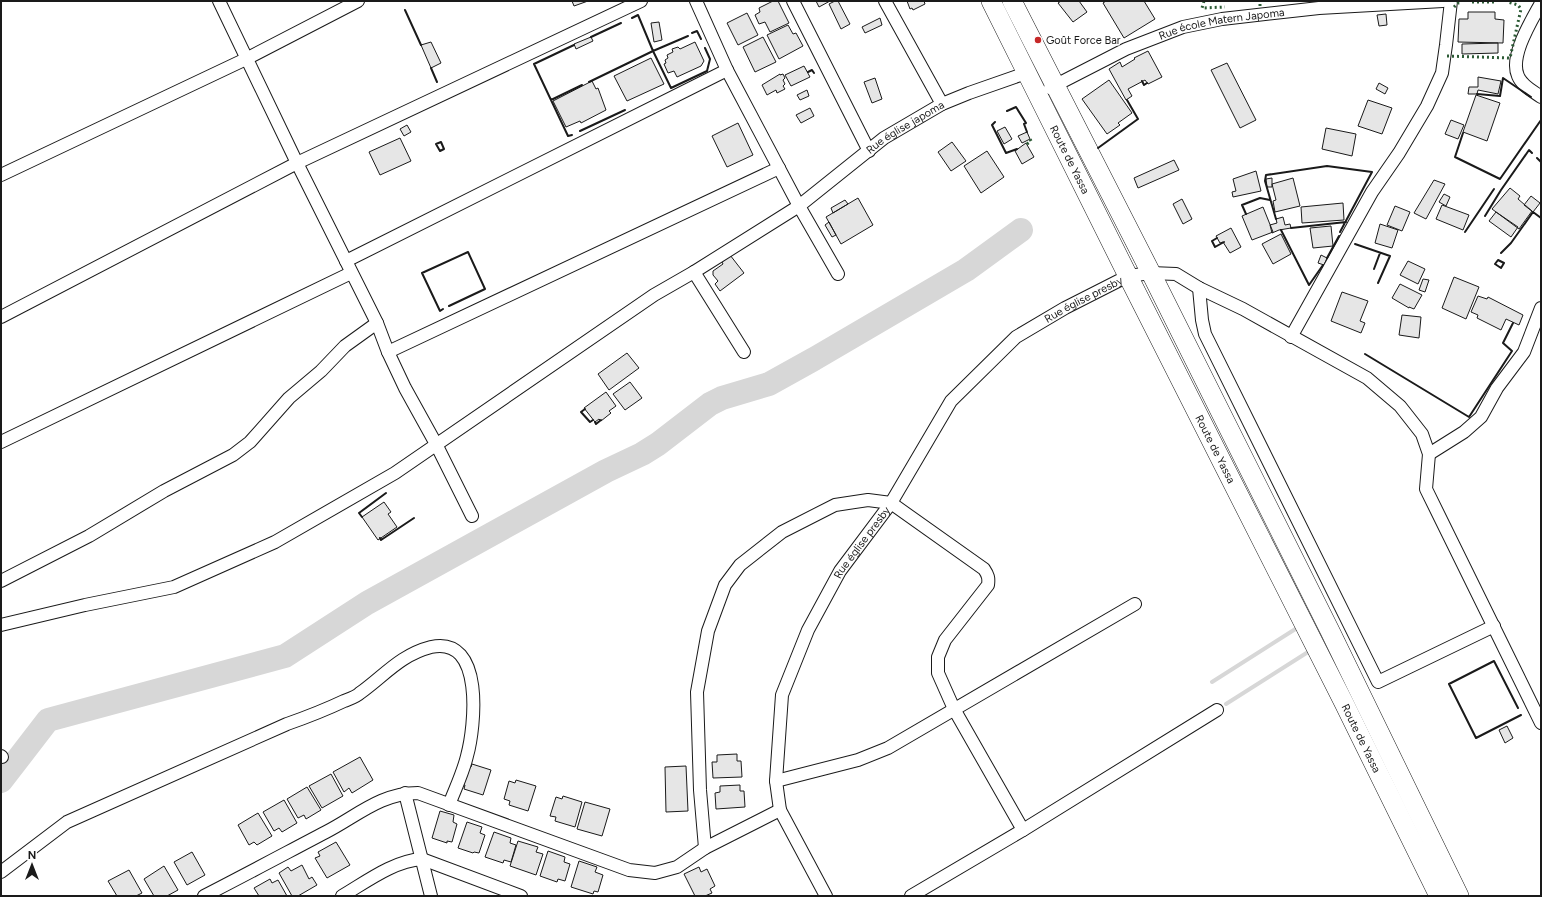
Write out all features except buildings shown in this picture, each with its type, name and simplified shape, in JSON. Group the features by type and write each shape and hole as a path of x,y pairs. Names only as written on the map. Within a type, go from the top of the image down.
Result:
{"main road":[{"name":"Route de Yassa","path":"991,1 1026,73 1046,90 1151,273 1330,631 1459,896"},
{"name":"Route de Yassa","path":"1012,1 1046,90 1128,276 1313,640 1439,896"},
{"path":"1313,640 1330,631"}],"street":[{"path":"219,1 297,163 377,323 388,352 405,388 436,444 472,516"},
{"path":"1,175 246,59 358,1"},
{"path":"1,317 297,163 641,1"},
{"path":"696,1 727,70 799,206 838,274"},
{"path":"793,1 869,151"},
{"path":"885,1 942,104"},
{"name":"Rue école Matern Japoma","path":"1046,90 1126,49 1183,27 1222,19 1319,8 1443,1"},
{"path":"1291,337 1372,192 1399,153 1427,106 1442,73 1450,1"},
{"path":"1541,3 1520,43 1516,64 1517,75 1524,84 1541,98"},
{"path":"346,261 727,70"},
{"name":"Rue église japoma","path":"1,625 85,605 174,587 275,542 395,473 654,295 694,272 799,206 884,138 942,104 969,92 1026,73"},
{"path":"388,352 779,168"},
{"path":"694,272 744,352"},
{"path":"1,442 351,273"},
{"name":"Rue église presby","path":"826,896 780,810 776,781 782,695 808,630 840,570 891,503 951,401 1016,337 1065,308 1128,276 1151,273 1176,274 1199,288 1243,309 1367,378 1400,406 1422,434 1429,454"},
{"path":"1199,288 1205,334 1378,682 1494,626"},
{"path":"1541,308 1524,352 1497,388 1481,417 1464,432 1429,454 1426,489 1541,723"},
{"path":"1,581 89,536 164,491 233,455 250,442 289,398 321,371 345,346 377,323"},
{"path":"705,848 700,790 697,692 708,631 725,585 740,565 782,532 835,505 868,500 891,503 984,569 988,575 988,585 945,640 938,657 938,673 954,709 1023,830"},
{"path":"776,781 858,760 888,748 1135,604"},
{"path":"1,872 67,822 280,727 321,712 359,694 391,667 415,653 432,647 447,646 462,655 471,672 474,717 467,757 449,805"},
{"path":"911,896 1023,830 1217,710"},
{"path":"204,896 332,829 382,800 405,793 418,793 629,870 655,873 677,867 705,848 780,810"},
{"path":"405,793 431,896"},
{"path":"342,896 398,864 422,859 521,896"}],"waterway":[{"path":"1,781 48,720 285,656 367,603 606,471 642,454 658,444 710,404 722,398 769,384 814,359 966,270 1021,230"},
{"path":"1212,682 1297,628"},
{"path":"1226,704 1308,652"}],"hedge":[{"path":"1204,1 1202,8 1225,7"},
{"path":"1260,1 1260,6"},
{"path":"1472,2 1497,2"},
{"path":"1447,56 1510,58 1521,9 1518,5 1508,2"},
{"path":"1454,7 1458,3 1461,3"},
{"path":"1027,144 1031,141 1030,139"}],"wall":[{"path":"405,10 421,45"},
{"path":"632,18 638,15 653,51 688,36"},
{"path":"591,37 621,23"},
{"path":"692,33 697,31 701,39"},
{"path":"572,135 568,136 534,64 574,45"},
{"path":"589,82 653,51 671,88 707,71 710,59 705,48"},
{"path":"431,68 437,82"},
{"path":"808,72 812,70 814,73"},
{"path":"1477,94 1500,96 1503,78 1531,97"},
{"path":"1142,81 1144,85 1147,83"},
{"path":"551,100 582,85"},
{"path":"1098,148 1138,119 1127,100"},
{"path":"1007,111 1016,107 1026,123 1024,124 1027,132"},
{"path":"580,131 625,110"},
{"path":"1463,133 1455,157 1500,179 1541,120"},
{"path":"995,122 992,125 1006,153 1017,149"},
{"path":"441,142 444,149 440,151 436,144 441,142"},
{"path":"1485,216 1529,150 1532,153"},
{"path":"1537,158 1541,162"},
{"path":"1276,219 1265,181 1266,175 1327,166 1372,172 1340,232"},
{"path":"1465,232 1494,189"},
{"path":"1246,214 1242,205 1260,198 1270,200"},
{"path":"1501,253 1511,243 1533,212 1541,218"},
{"path":"1291,228 1346,222"},
{"path":"1281,230 1309,285 1323,265"},
{"path":"1327,258 1339,236"},
{"path":"1217,238 1212,241 1215,247 1224,242"},
{"path":"1355,244 1390,256 1378,283"},
{"path":"443,309 440,311 422,273 468,252 485,289 449,306"},
{"path":"1374,269 1380,253"},
{"path":"1498,260 1504,263 1501,268 1495,264 1498,260"},
{"path":"1365,354 1469,417 1512,351 1503,343 1513,323"},
{"path":"585,409 581,412 590,422 593,420"},
{"path":"595,422 596,424 601,420"},
{"path":"362,517 359,513 386,493"},
{"path":"380,538 381,540 414,518"},
{"path":"1518,708 1494,661 1449,684 1476,738 1521,715"}],"place":[{"name":"Goût Force Bar","path":"1038,40"}]}
